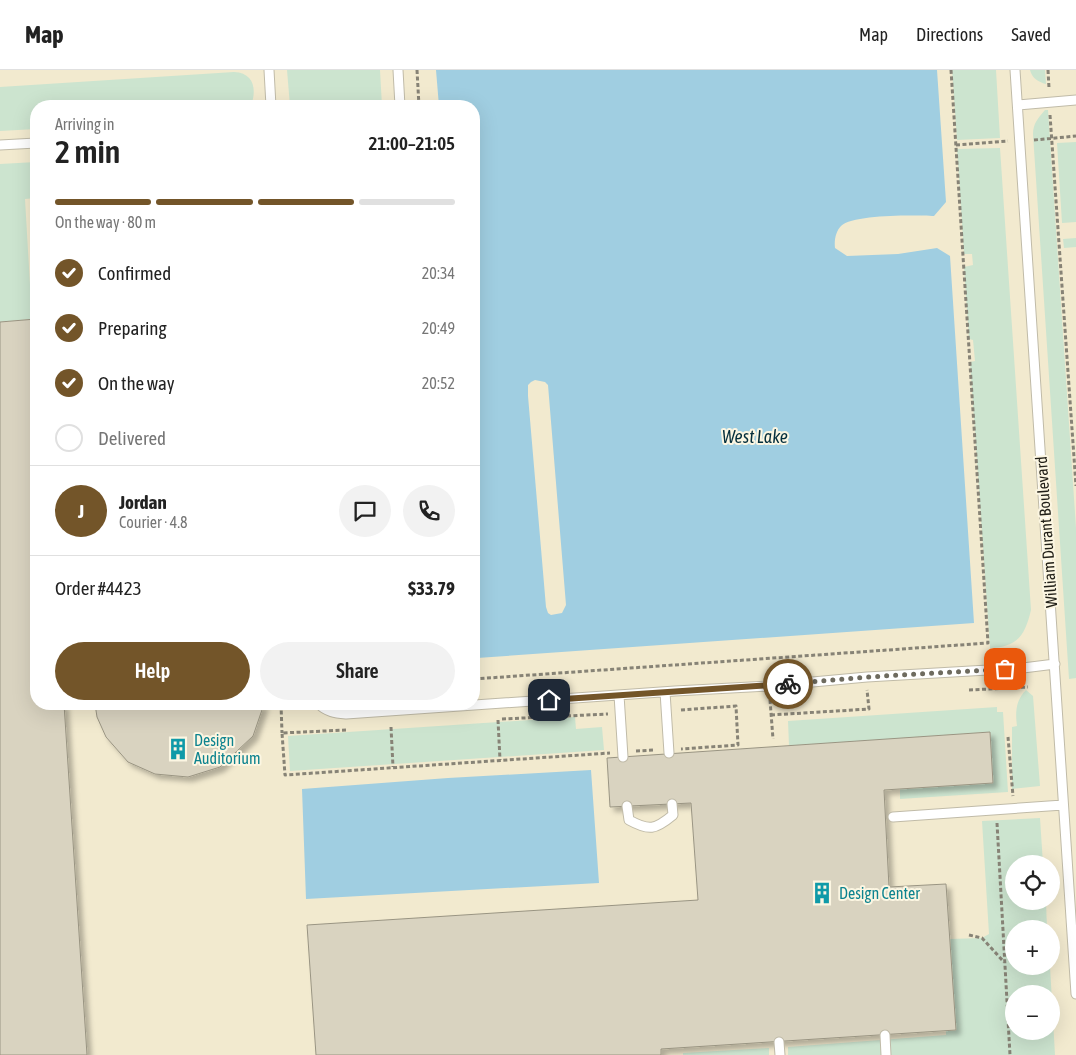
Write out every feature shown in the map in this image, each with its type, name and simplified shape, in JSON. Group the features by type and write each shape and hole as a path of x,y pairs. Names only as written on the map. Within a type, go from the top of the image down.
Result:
{"lane":[{"path":"269,70 271,100"},
{"path":"398,70 400,100"},
{"name":"William Durant Boulevard","path":"1015,70 1076,994"},
{"path":"1018,105 1076,100"},
{"path":"0,145 30,143"},
{"path":"480,703 769,686 1055,664"},
{"path":"665,692 669,751"},
{"path":"619,695 623,754"},
{"path":"327,710 334,713 346,714 392,710"},
{"path":"627,806 629,820 651,829 673,815 672,804"},
{"path":"893,817 1064,805"},
{"path":"885,1035 886,1055"},
{"path":"779,1042 780,1055"}],"path":[{"path":"417,70 419,100"},
{"path":"480,679 988,643 951,70"},
{"path":"1048,70 1076,486"},
{"path":"771,715 869,709 867,677"},
{"path":"769,686 773,739"},
{"path":"969,690 1028,687"},
{"path":"280,710 285,775 738,745 736,706 675,710"},
{"path":"489,720 608,714"},
{"path":"498,720 500,760"},
{"path":"381,728 391,727 393,767"},
{"path":"282,733 352,729"},
{"path":"1008,737 1014,808"},
{"path":"996,810 1005,962"},
{"path":"969,936 982,938 1005,962"},
{"path":"1006,975 1010,1055"}],"shaded area":[{"path":"0,70 1076,70 1076,1055 0,1055"}],"green space":[{"path":"287,70 380,70 382,100 290,100"},
{"path":"952,70 996,70 1000,138 957,140"},
{"path":"1030,70 1045,70 1046,84 1036,79"},
{"path":"234,72 246,75 250,79 254,88 254,94 253,100 30,100 30,129 0,131 0,87"},
{"path":"1045,110 1048,110 1076,528 1076,678 1069,679 1033,134 1036,121"},
{"path":"1076,142 1076,222 1062,223 1057,143"},
{"path":"1000,148 1031,610 1023,633 1019,638 1007,645 990,648 970,362 975,361 973,340 969,339 964,267 973,265 972,254 964,254 957,149"},
{"path":"30,162 30,199 25,199 30,319 0,322 0,164"},
{"path":"1076,238 1076,247 1064,248 1063,239"},
{"path":"1026,690 1033,696 1040,786 1012,789 1012,727 1017,726 1017,706"},
{"path":"997,707 997,712 1003,712 1008,792 900,799 900,789 993,783 990,732 789,746 788,721"},
{"path":"575,717 576,729 602,727 604,750 290,771 288,736"},
{"path":"1040,818 1042,855 1005,855 1005,910 1046,910 1047,920 1005,920 1005,975 1051,975 1051,985 1005,985 1005,1040 1054,1040 1055,1055 788,1055 788,1047 946,1035 946,1031 956,1030 950,939 982,938 989,934 982,821"},
{"path":"769,1048 769,1055 683,1055 683,1053"}],"water":[{"name":"West Lake","path":"436,70 937,70 946,202 934,216 885,216 848,222 838,230 835,248 847,256 898,254 937,248 950,256 974,623 480,658 480,100 438,100","holes":["535,380 545,382 548,385 566,605 562,613 551,615 546,607 528,396 528,385 531,382"]},
{"path":"591,770 599,883 306,899 302,789"}],"building":[{"path":"30,320 30,710 64,710 87,1055 0,1055 0,322"},
{"name":"Design Auditorium","path":"96,710 262,710 253,736 220,767 188,777 155,774 128,762 106,737"},
{"name":"Design Center","path":"990,732 993,783 884,790 889,887 946,884 956,1030 661,1049 661,1055 316,1055 307,925 698,900 691,803 610,807 607,758"}],"way so far":[{"path":"788,684 867,677 1005,669"}],"place":[{"name":"Design Auditorium","path":"178,749"},
{"name":"Design Center","path":"822,893"}],"route":[{"path":"549,700 788,684"}]}
